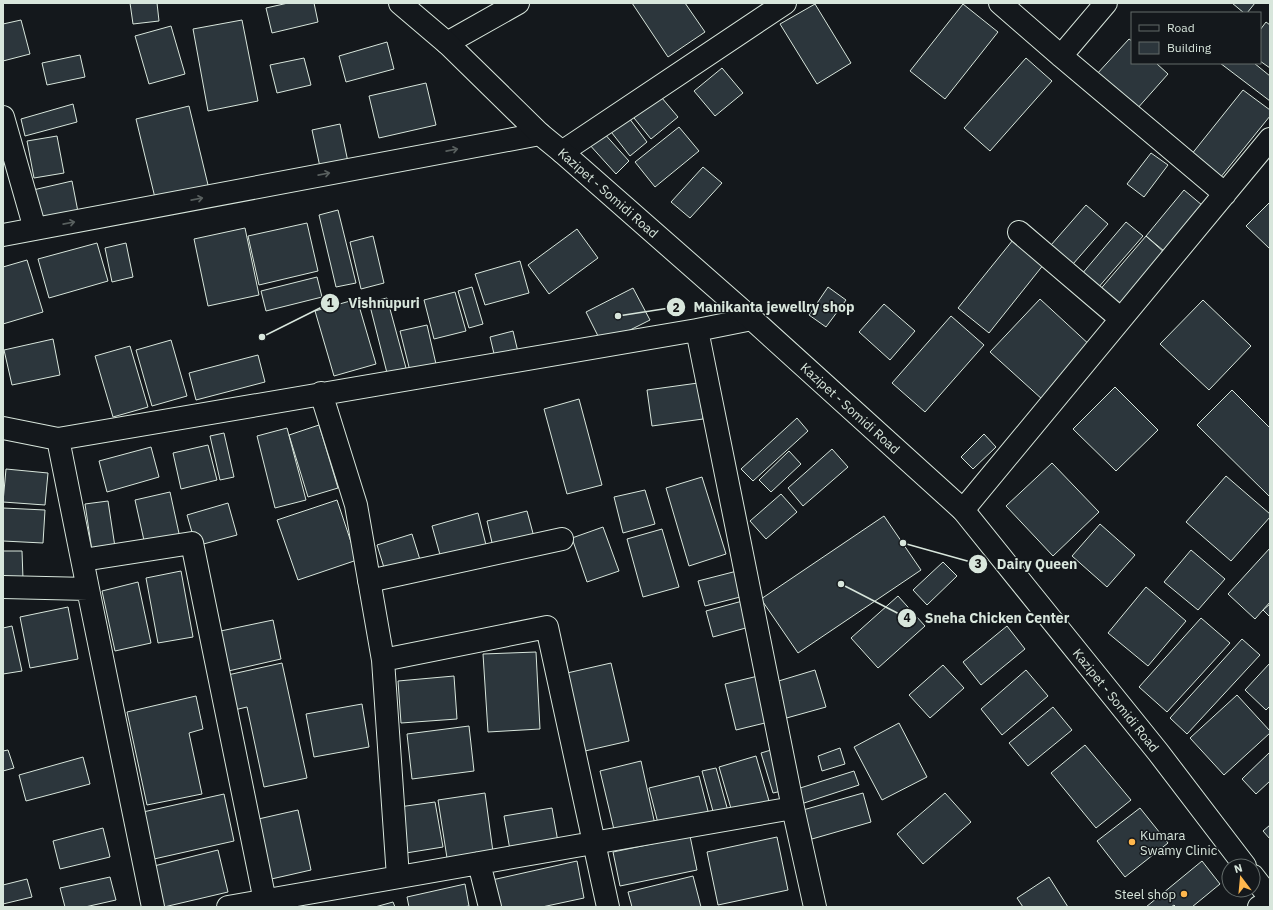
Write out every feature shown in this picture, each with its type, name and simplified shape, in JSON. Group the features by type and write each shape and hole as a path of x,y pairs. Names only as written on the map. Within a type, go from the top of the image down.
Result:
{"street":[{"name":"Kazipet - Somidi Road","path":"400,3 447,43 540,134 752,318 963,510 1158,752 1239,858"},
{"path":"447,43 518,3"},
{"path":"562,152 785,3"},
{"path":"1000,3 1226,194"},
{"path":"1061,56 1106,3"},
{"path":"3,117 35,229"},
{"path":"3,235 540,134"},
{"path":"963,510 1270,139"},
{"path":"1019,232 1121,319"},
{"path":"3,428 58,439 697,330 752,318"},
{"path":"697,330 793,808 815,907"},
{"path":"322,393 356,505 383,660 398,878"},
{"path":"58,439 153,907"},
{"path":"369,581 562,539"},
{"path":"82,560 192,543 265,901"},
{"path":"3,587 88,589"},
{"path":"383,660 547,626 608,907"},
{"path":"228,907 265,901 327,898 398,878 793,808"},
{"path":"479,863 490,907"},
{"path":"1261,886 1270,898"},
{"path":"1259,907 1270,904"}],"building":[{"path":"130,3 157,3 159,21 133,24"},
{"path":"288,3 314,3 318,22 272,33 266,8"},
{"path":"632,3 685,3 705,32 668,57"},
{"path":"1232,3 1255,3 1248,12 1243,12"},
{"path":"815,4 851,63 817,84 780,24"},
{"path":"963,4 998,32 945,99 910,71"},
{"path":"21,20 30,54 3,61 3,24"},
{"path":"242,20 258,101 208,111 193,29"},
{"path":"1266,22 1270,25 1270,68 1261,62 1261,29"},
{"path":"171,26 185,74 149,84 135,36"},
{"path":"1129,39 1131,40 1131,64 1157,64 1168,74 1136,110 1096,75"},
{"path":"387,42 394,69 346,82 339,56"},
{"path":"80,55 85,77 47,85 42,63"},
{"path":"304,58 311,85 277,93 270,65"},
{"path":"1026,58 1052,81 990,151 964,128"},
{"path":"1221,64 1255,64 1270,76 1270,101"},
{"path":"722,68 743,93 715,116 694,91"},
{"path":"426,83 436,125 379,138 369,96"},
{"path":"1243,90 1270,110 1270,116 1220,178 1191,155"},
{"path":"656,91 678,117 651,139 630,113"},
{"path":"73,104 77,122 25,136 21,119"},
{"path":"189,106 209,189 156,202 136,119"},
{"path":"626,114 647,142 630,156 608,128"},
{"path":"340,124 348,162 320,167 312,130"},
{"path":"679,127 699,151 655,187 635,162"},
{"path":"602,131 629,161 616,174 588,143"},
{"path":"57,136 64,173 34,178 27,141"},
{"path":"1151,153 1168,165 1144,197 1127,184"},
{"path":"703,167 722,183 690,218 671,202"},
{"path":"72,181 79,217 40,225 33,190"},
{"path":"1184,190 1202,205 1164,251 1146,236"},
{"path":"1270,202 1270,249 1246,226"},
{"path":"1086,205 1108,224 1073,264 1051,245"},
{"path":"338,210 356,283 336,287 319,215"},
{"path":"1126,222 1143,236 1097,289 1081,275"},
{"path":"307,223 318,271 259,285 248,236"},
{"path":"245,228 259,295 208,306 194,239"},
{"path":"577,229 598,258 549,294 528,265"},
{"path":"1017,235 1048,259 989,333 958,308"},
{"path":"373,236 384,283 361,289 350,242"},
{"path":"1146,236 1166,254 1118,309 1098,292"},
{"path":"97,243 108,281 49,298 38,259"},
{"path":"126,243 133,277 112,282 105,248"},
{"path":"27,260 43,312 3,324 3,267"},
{"path":"520,261 529,293 485,305 475,274"},
{"path":"317,277 322,297 266,311 261,291"},
{"path":"472,287 483,324 469,328 458,291"},
{"path":"828,287 846,300 826,327 809,315"},
{"path":"633,288 650,320 602,344 586,312"},
{"path":"455,292 466,331 434,339 424,300"},
{"path":"387,298 406,368 387,373 369,302"},
{"path":"357,299 376,364 334,376 315,311"},
{"path":"1040,299 1092,347 1043,400 990,352"},
{"path":"1203,300 1251,346 1209,390 1160,344"},
{"path":"884,304 915,331 890,360 859,332"},
{"path":"951,316 984,345 925,412 892,383"},
{"path":"427,325 436,364 410,371 400,331"},
{"path":"513,331 518,352 495,358 490,337"},
{"path":"53,339 60,375 12,385 4,350"},
{"path":"171,340 187,396 152,406 136,350"},
{"path":"130,346 148,407 113,417 95,356"},
{"path":"258,355 265,382 196,400 189,373"},
{"path":"698,383 703,419 652,426 647,390"},
{"path":"1115,387 1158,430 1116,471 1073,429"},
{"path":"1232,390 1270,428 1270,497 1197,425"},
{"path":"579,399 602,485 567,494 544,409"},
{"path":"797,418 808,431 753,481 741,469"},
{"path":"319,425 338,488 308,497 289,435"},
{"path":"287,428 306,500 275,508 257,436"},
{"path":"224,433 234,477 220,480 210,436"},
{"path":"984,434 996,447 973,469 961,457"},
{"path":"208,445 217,480 181,489 173,453"},
{"path":"151,447 159,477 107,492 99,461"},
{"path":"832,449 848,467 803,506 788,488"},
{"path":"789,451 801,464 771,492 759,480"},
{"path":"1052,463 1099,512 1053,556 1006,506"},
{"path":"6,469 48,473 45,505 3,502"},
{"path":"1226,476 1270,514 1270,517 1231,561 1186,522"},
{"path":"702,477 726,554 689,566 666,488"},
{"path":"645,490 655,524 623,533 614,497"},
{"path":"170,492 180,538 145,545 135,500"},
{"path":"781,494 797,512 766,539 750,521"},
{"path":"337,500 357,560 298,580 277,520"},
{"path":"108,501 115,547 92,551 85,504"},
{"path":"228,503 237,535 196,546 187,515"},
{"path":"3,508 45,510 43,543 3,541"},
{"path":"527,511 534,537 493,547 487,521"},
{"path":"478,513 487,549 442,562 432,526"},
{"path":"884,516 921,570 798,653 761,599"},
{"path":"1100,524 1135,555 1107,587 1072,556"},
{"path":"603,527 619,571 587,582 572,538"},
{"path":"662,529 679,587 643,597 627,539"},
{"path":"412,534 421,563 386,574 377,545"},
{"path":"1270,548 1270,602 1255,619 1228,594"},
{"path":"1191,550 1225,579 1198,610 1164,582"},
{"path":"3,551 22,551 23,579 3,580"},
{"path":"943,562 957,576 927,605 913,590"},
{"path":"181,571 193,637 158,643 146,578"},
{"path":"737,571 744,596 705,606 698,581"},
{"path":"138,582 151,643 115,651 102,591"},
{"path":"1146,587 1186,621 1148,666 1108,633"},
{"path":"898,596 925,626 878,668 851,638"},
{"path":"746,600 753,626 713,637 706,611"},
{"path":"1270,604 1270,617 1263,610"},
{"path":"68,607 78,659 30,668 20,617"},
{"path":"1201,618 1230,643 1167,712 1139,687"},
{"path":"273,620 281,659 224,672 216,632"},
{"path":"12,626 22,671 3,674 3,628"},
{"path":"1007,626 1025,649 981,685 963,662"},
{"path":"1242,639 1260,655 1187,734 1170,718"},
{"path":"536,652 540,729 488,732 483,654"},
{"path":"282,663 307,778 264,787 247,707 230,711 223,676"},
{"path":"611,663 629,741 585,751 567,673"},
{"path":"1270,663 1270,706 1266,710 1245,690"},
{"path":"943,665 964,688 930,718 909,695"},
{"path":"815,670 826,707 783,719 772,683"},
{"path":"1026,670 1048,696 1002,735 981,709"},
{"path":"454,676 457,719 401,723 398,681"},
{"path":"758,676 769,722 736,730 725,684"},
{"path":"1237,695 1270,731 1270,733 1224,775 1190,738"},
{"path":"196,696 203,729 189,733 202,794 147,805 127,712"},
{"path":"362,704 369,747 314,757 306,714"},
{"path":"1053,707 1072,730 1028,766 1009,743"},
{"path":"899,723 927,777 882,800 854,747"},
{"path":"469,726 474,771 412,779 407,734"},
{"path":"1085,745 1131,800 1096,828 1051,773"},
{"path":"840,748 845,764 822,771 818,756"},
{"path":"8,750 14,768 3,771 3,751"},
{"path":"771,750 782,791 773,793 761,753"},
{"path":"1270,752 1270,781 1256,794 1242,779"},
{"path":"756,756 769,801 732,812 719,767"},
{"path":"83,757 90,784 26,801 19,775"},
{"path":"641,761 656,829 616,838 600,771"},
{"path":"716,768 728,811 714,815 702,771"},
{"path":"854,771 859,785 801,804 797,789"},
{"path":"699,776 709,815 659,827 649,788"},
{"path":"485,793 493,852 447,858 438,800"},
{"path":"863,793 871,822 812,839 803,810"},
{"path":"945,793 971,822 923,864 897,834"},
{"path":"224,794 234,841 154,859 143,812"},
{"path":"435,802 443,847 406,853 399,807"},
{"path":"552,808 558,842 510,850 504,816"},
{"name":"Kumara Swamy Clinic","path":"1140,808 1168,843 1125,877 1097,841"},
{"path":"298,810 311,870 267,880 254,820"},
{"path":"1270,825 1270,839 1263,831"},
{"path":"103,828 110,857 60,869 53,841"},
{"path":"690,836 697,870 620,886 613,852"},
{"path":"777,837 788,890 718,905 707,852"},
{"path":"218,850 228,892 164,907 154,866"},
{"path":"577,861 584,898 542,907 498,907 492,880"},
{"name":"Steel shop","path":"1202,861 1220,884 1192,907 1176,907 1174,905 1171,907 1146,907"},
{"path":"693,876 701,907 632,907 628,892"},
{"path":"110,877 116,900 85,907 65,907 60,888"},
{"path":"1049,877 1068,907 1023,907 1017,898"},
{"path":"27,879 32,897 3,904 3,885"},
{"path":"465,884 469,906 409,907 407,897"},
{"path":"393,902 395,907 375,907"}],"place":[{"name":"Manikanta jewellry shop","path":"618,316"},
{"name":"Vishnupuri","path":"262,337"},
{"name":"Dairy Queen","path":"903,543"},
{"name":"Sneha Chicken Center","path":"841,584"},
{"name":"Kumara Swamy Clinic","path":"1132,842"},
{"name":"Steel shop","path":"1184,894"}]}
